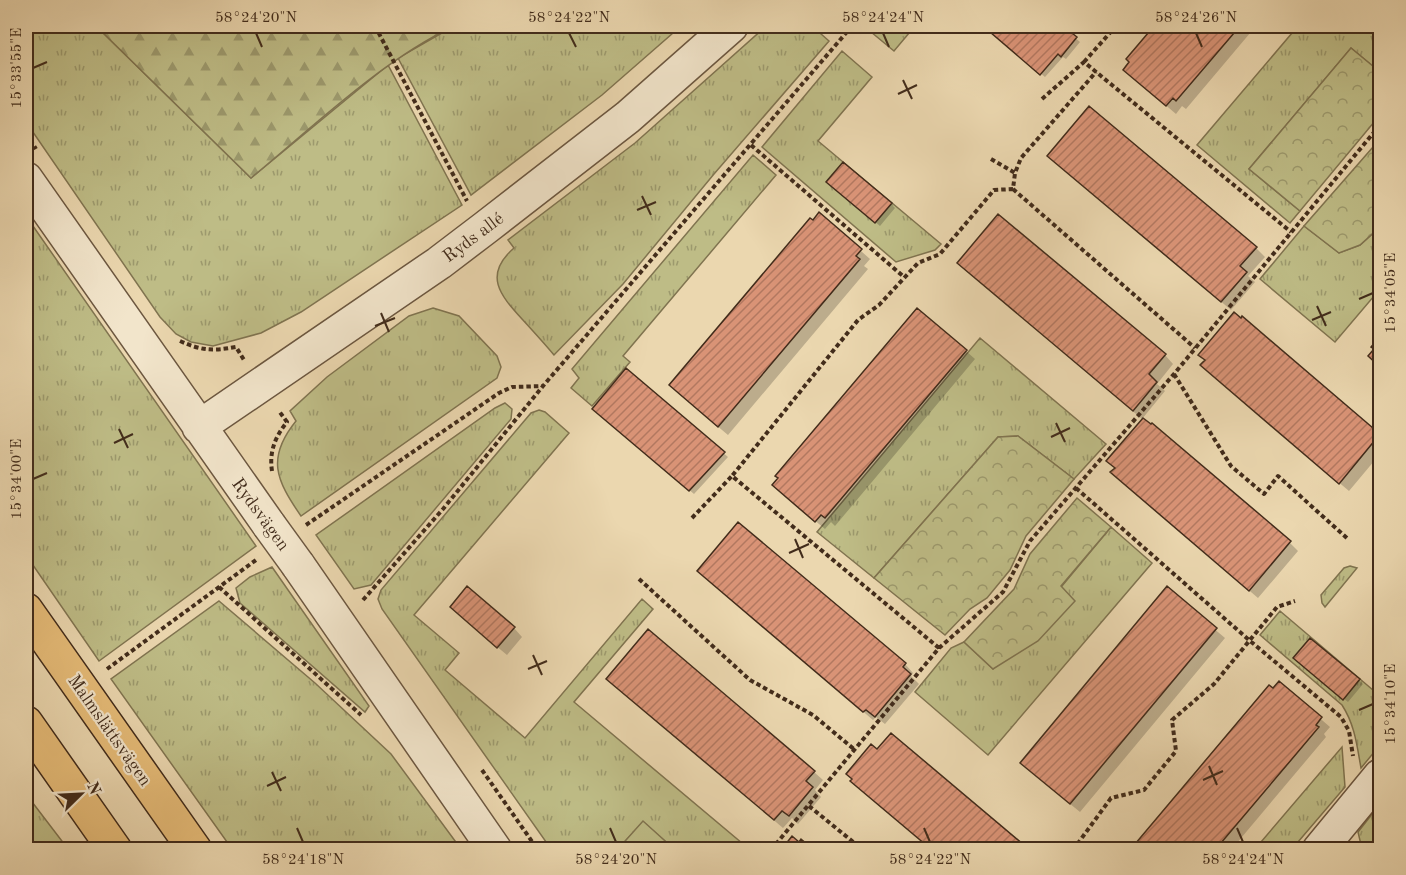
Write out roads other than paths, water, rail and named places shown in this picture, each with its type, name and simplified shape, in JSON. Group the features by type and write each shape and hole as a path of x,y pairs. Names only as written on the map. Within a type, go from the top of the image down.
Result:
{"highway":[{"name":"Malmslättsvägen","path":"26,610 195,849"},
{"path":"26,723 115,849"}],"street":[{"name":"Ryds allé","path":"199,427 439,263 628,117 731,26"},
{"name":"Rydsvägen","path":"32,166 199,427 267,540 298,565 495,849"},
{"path":"1319,849 1367,769"}]}
